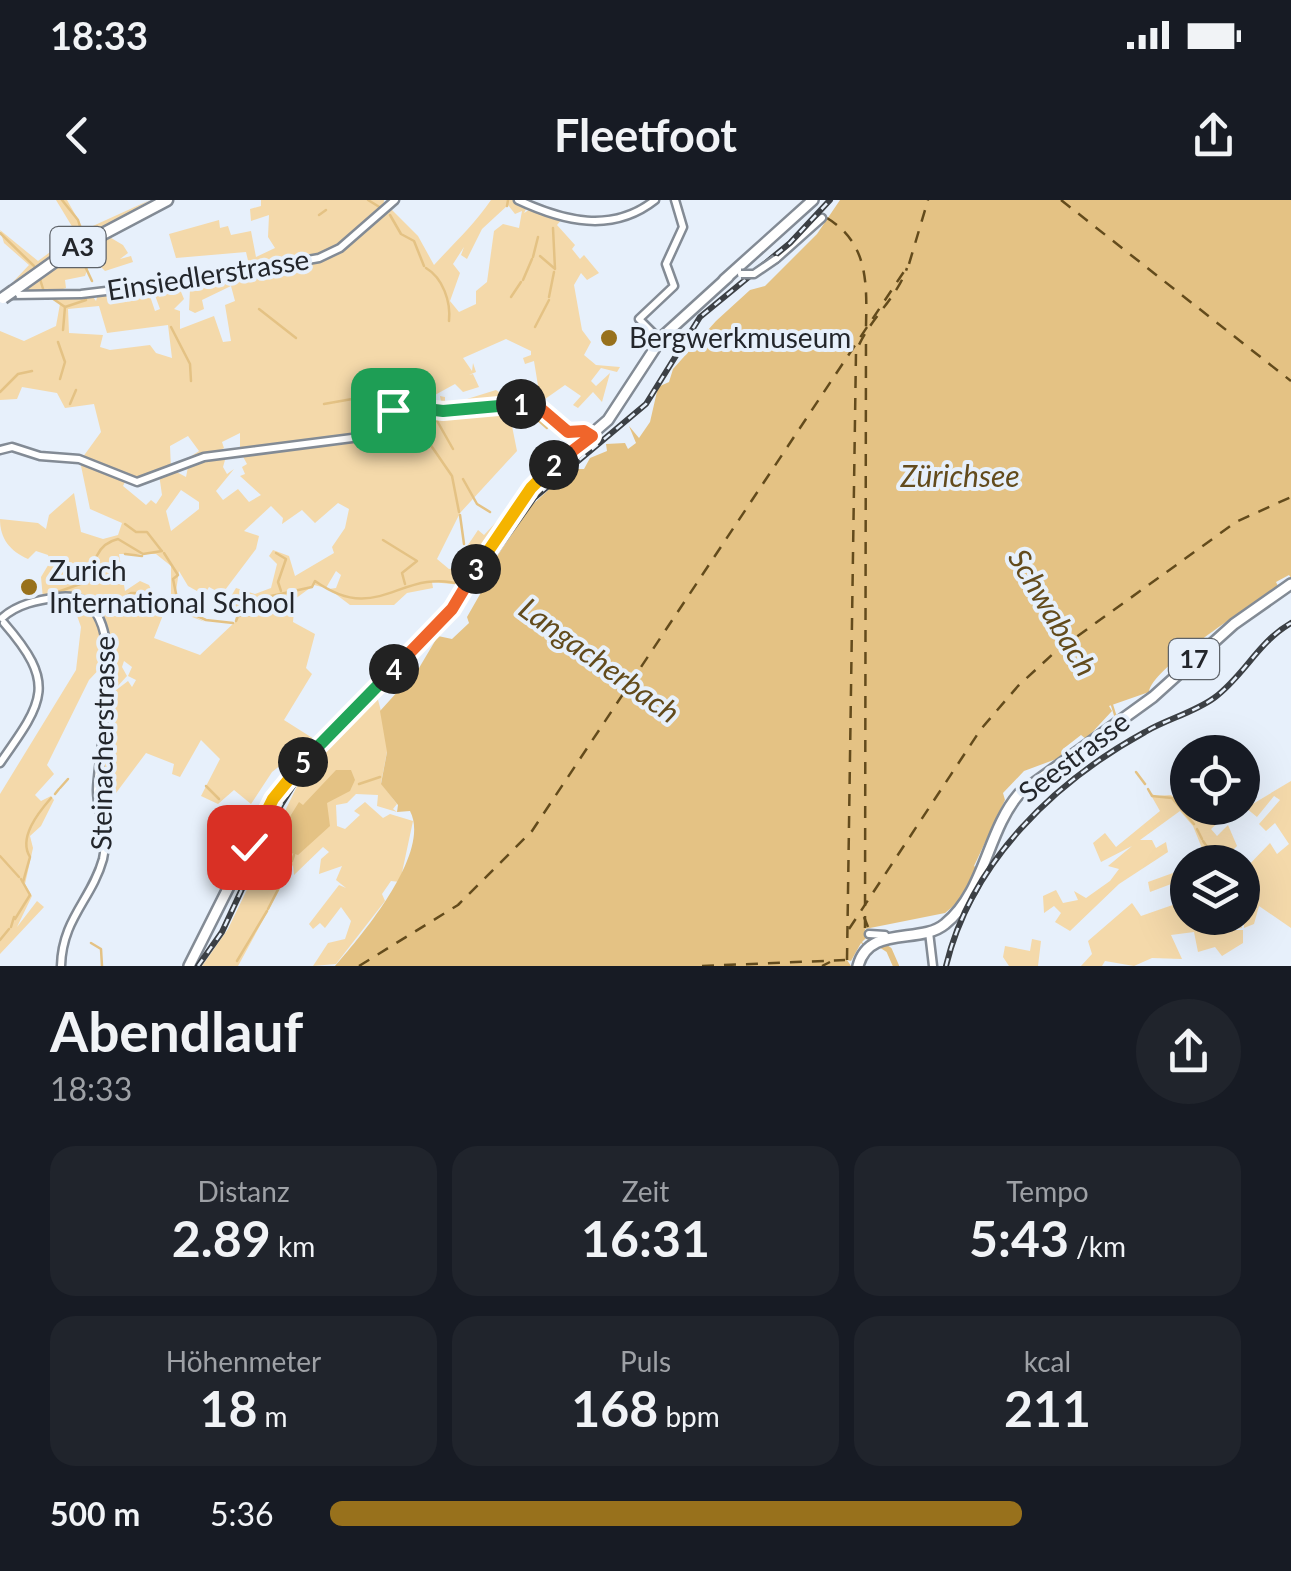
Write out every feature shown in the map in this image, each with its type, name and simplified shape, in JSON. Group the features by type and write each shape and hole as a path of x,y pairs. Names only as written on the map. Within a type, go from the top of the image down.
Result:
{"highway":[{"name":"A3","path":"4,296 65,254 162,200"},
{"name":"A3","path":"4,296 54,257 162,200"}],"main road":[{"name":"Einsiedlerstrasse","path":"4,296 97,292 211,278 319,258 340,248 395,200"},
{"path":"518,200 586,223 634,212 655,200"},
{"path":"659,339 639,319 674,286 666,264 683,227 675,200"},
{"path":"188,966 280,790 452,609 537,481 614,413 659,339 814,200"},
{"path":"739,269 754,274 776,259 808,234 822,217 791,247"},
{"path":"0,450 14,448 40,456 81,459 130,481 142,482 204,457 360,437 402,406 443,411 531,404 566,430 592,436"},
{"name":"Seestrasse","path":"929,932 945,925 957,910 1020,794 1153,697 1234,624 1291,584"},
{"name":"Steinacherstrasse","path":"3,621 31,603 74,598 97,612 108,634 97,788 104,851 70,921 61,966"},
{"path":"0,762 29,720 38,690 30,652 3,621"},
{"path":"858,965 881,941 929,932 932,966"}],"shaded area":[{"path":"56,200 67,200 84,230 150,200 13,282 29,265 4,243 0,230 38,261 76,233"},
{"path":"261,200 384,200 383,210 390,208 418,236 434,265 491,200 517,200 527,207 524,213 532,208 562,219 557,225 575,245 572,249 580,259 584,255 599,273 587,280 581,273 574,285 582,330 591,342 584,355 596,365 620,367 617,372 601,368 591,381 596,386 610,373 602,402 593,392 578,408 573,405 581,396 565,385 538,404 529,401 540,398 534,361 525,364 523,358 531,355 531,351 506,339 463,358 472,371 473,363 476,372 469,375 473,374 479,387 463,392 455,384 433,396 417,396 414,406 407,406 409,414 423,420 431,410 443,412 440,396 445,397 445,407 461,406 467,399 496,390 506,397 499,397 501,406 508,406 517,451 460,513 437,559 449,569 461,567 461,585 432,582 433,588 407,593 394,605 350,605 329,589 336,588 341,575 336,571 326,588 314,585 295,599 293,622 315,634 306,668 312,674 284,720 314,739 272,772 251,804 234,790 218,804 201,796 220,759 201,740 180,777 172,774 174,764 146,753 113,797 100,773 107,697 128,681 132,687 136,680 128,676 132,667 124,661 122,667 127,676 117,687 111,679 107,686 107,623 86,600 106,636 105,663 89,680 47,765 54,774 35,795 41,801 51,796 54,800 41,826 30,836 33,848 25,884 32,896 17,927 37,901 44,907 0,954 0,794 76,670 81,627 75,610 43,599 41,577 50,562 48,555 36,551 28,559 16,552 4,538 0,519 38,523 46,529 49,515 74,493 81,532 103,539 118,535 122,523 90,509 80,461 101,432 94,404 65,408 57,393 22,387 17,399 0,400 0,331 24,341 56,326 60,304 45,294 16,293 106,235 123,245 128,253 120,259 131,256 133,262 105,271 88,254 76,260 89,265 85,276 65,280 66,288 50,293 91,294 96,301 98,294 148,290 155,311 160,309 152,287 179,287 184,299 174,309 180,311 180,329 214,316 223,342 231,341 225,305 235,301 231,286 202,300 204,309 195,313 189,310 190,289 250,269 246,252 176,258 169,234 219,220 220,228 228,226 231,235 251,231 256,257 275,248 268,237 269,215 251,221 250,209 261,206","holes":["508,205 515,214 522,211 519,228 503,224 494,231 487,282 476,291 476,304 459,312 450,301 460,273 453,264 464,247 461,255 467,259 482,229","99,306 107,333 168,325 172,358 156,353 150,345 110,350 100,347 103,335 69,333 68,309","240,433 240,451 247,464 242,467 245,474 240,476 261,495 249,502 238,489 223,500 216,491 234,469 227,474 223,467 227,453 215,453 224,448 222,442","188,436 199,451 190,457 186,477 171,469 170,446","159,474 162,495 156,504 151,500 146,505 123,486 126,480","181,490 199,502 199,509 171,531 166,511","338,503 349,509 345,528 332,547 334,553 295,576 289,556 273,550 269,556 277,564 271,588 255,594 236,588 227,603 237,607 235,622 200,655 154,638 163,615 149,585 140,581 125,591 119,554 156,554 171,566 171,603 179,612 205,622 185,611 175,598 179,571 188,586 204,595 209,587 222,594 256,549 259,536 244,531 271,506 283,518 282,524 302,510 315,523"]},
{"path":"559,445 559,458 475,566 462,554 478,530 484,535 500,518 506,518 521,487"},
{"path":"377,696 389,741 381,783 397,804 393,809 397,812 377,806 378,795 356,794 347,803 336,805 337,826 345,829 360,815 354,811 365,802 383,818 390,814 413,821 400,882 391,881 382,894 385,901 336,964 313,966 328,943 345,939 351,921 341,907 325,928 320,923 313,929 309,924 339,885 346,888 336,880 342,866 319,874 321,859 329,852 323,847 294,875 293,865 238,966 202,966 228,929 301,778"},
{"path":"1291,781 1291,928 1260,907 1260,853 1270,843 1277,854 1289,844 1275,823 1266,831 1260,825 1280,800 1274,796 1260,813 1260,800"},
{"path":"1148,790 1155,796 1170,795 1170,818 1140,840 1152,840 1156,848 1166,842 1168,852 1119,884 1070,931 1055,922 1061,913 1054,906 1044,913 1043,896 1056,890 1063,903 1078,900 1074,891 1086,898 1110,881 1119,869 1108,866 1132,846 1101,862 1093,843 1105,833 1116,847 1160,811"},
{"path":"1215,825 1211,829 1217,836 1228,825 1237,845 1201,845 1193,826"},
{"path":"1170,874 1170,884 1150,892 1148,882"},
{"path":"1132,903 1141,916 1170,906 1170,935 1182,959 1152,958 1134,966 1105,961 1102,966 1081,966 1092,954 1088,941"},
{"path":"1195,935 1243,935 1243,943 1222,956 1215,947 1198,952"},
{"path":"1032,939 1041,941 1038,966 1009,966 1003,957 1005,946 1030,951"}],"water":[{"name":"Zürichsee","path":"840,200 1291,200 1291,578 1289,575 1276,582 1278,586 1183,654 1154,681 1149,692 1109,706 1112,711 1086,739 1081,735 1063,749 1067,755 1024,771 1003,793 1005,800 974,866 977,868 957,903 945,913 865,929 868,936 862,942 866,947 861,943 851,961 847,960 851,966 335,966 391,893 411,849 414,828 410,811 397,812 398,805 381,784 387,752 380,711 419,668 438,636 452,639 469,623 467,617 483,589 483,577 531,506 571,469 584,469 590,458 607,451 606,444 625,443 628,449 636,443 629,426 639,438 650,422 658,387 669,382 673,369 716,321 750,290 765,286 817,234"},
{"path":"336,770 351,770 355,780 350,791 327,803 330,826 298,855 287,852 278,836 299,802 303,805"}],"waterway":[{"path":"62,200 78,220 83,236"},
{"path":"368,200 381,208"},
{"path":"507,206 508,200"},
{"path":"319,215 326,210"},
{"path":"390,215 401,234 414,241 424,266"},
{"path":"553,228 555,269"},
{"path":"0,233 34,266"},
{"path":"533,257 538,237"},
{"path":"540,256 554,268"},
{"path":"523,280 532,259"},
{"path":"84,264 92,281"},
{"path":"426,268 445,291 449,321"},
{"path":"549,297 554,272"},
{"path":"40,279 44,292"},
{"path":"511,297 521,282"},
{"path":"49,296 65,307 63,330"},
{"path":"65,307 86,300"},
{"path":"535,327 549,300"},
{"path":"259,309 296,338"},
{"path":"171,327 190,364 191,381"},
{"path":"58,342 65,362 60,379"},
{"path":"0,392 18,374 32,371"},
{"path":"70,404 76,390"},
{"path":"373,393 391,396"},
{"path":"324,404 369,396"},
{"path":"401,399 418,402"},
{"path":"506,410 508,418"},
{"path":"512,418 531,419"},
{"path":"436,419 453,449"},
{"path":"538,420 547,428"},
{"name":"Langacherbach","path":"379,432 388,438 407,440"},
{"name":"Langacherbach","path":"430,444 452,476 459,512"},
{"path":"463,479 477,504 490,512"},
{"name":"Langacherbach","path":"460,515 464,544"},
{"path":"125,524 136,532 147,532 161,550"},
{"path":"86,583 91,581 97,556 105,545 118,539 143,554 162,551"},
{"path":"383,540 417,561 402,573 405,584"},
{"name":"Langacherbach","path":"465,551 474,556 474,567"},
{"path":"164,553 178,575 173,579 179,608 206,620 233,623"},
{"path":"276,553 286,559 278,582 281,591"},
{"path":"125,554 142,556"},
{"path":"236,621 238,616 251,615 262,598 312,587 315,581 337,594 357,598 422,583 464,585"},
{"path":"49,595 83,583"},
{"path":"117,602 131,593 150,593"},
{"name":"Schwabach","path":"1112,705 1116,718"},
{"name":"Schwabach","path":"1136,772 1145,784"},
{"path":"359,784 380,777"},
{"path":"60,788 68,779"},
{"path":"206,786 219,799"},
{"path":"55,794 59,789"},
{"name":"Schwabach","path":"1148,789 1152,796 1170,798"},
{"path":"23,882 30,857 28,834 51,798"},
{"name":"Schwabach","path":"1197,829 1202,839"},
{"name":"Schwabach","path":"1203,841 1206,845"},
{"path":"292,861 294,855"},
{"path":"0,856 19,877"},
{"path":"268,909 291,864"},
{"path":"15,919 30,895 21,879"},
{"path":"237,961 267,911"},
{"path":"11,927 14,917"},
{"path":"0,940 9,929"},
{"path":"863,933 889,950 896,966"},
{"path":"91,943 101,949 102,966"}],"ferry route":[{"path":"359,966 458,905 532,831 909,264 928,200"},
{"path":"1061,200 1291,381"},
{"path":"827,218 851,239 858,252 865,279 866,327"},
{"path":"847,960 856,352 907,268"},
{"path":"865,928 866,335"},
{"path":"849,929 981,729 1018,686 1054,653 1236,522 1291,497"},
{"path":"864,917 868,927"},
{"path":"702,966 845,960"},
{"path":"822,966 830,962"}],"railway":[{"path":"198,966 222,932 281,805 303,770 456,608 534,498 646,404 700,317 790,243 830,200"},
{"path":"946,966 958,928 996,859 1049,801 1111,752 1214,698 1269,640 1291,623"}],"place":[{"name":"Bergwerkmuseum","path":"609,338"},
{"name":"Zurich International School","path":"29,587"}],"route":[{"path":"249,847 268,807 296,770 454,607 537,481 592,436 584,431 568,432 555,418 531,404 443,411 402,406 393,410"}]}
